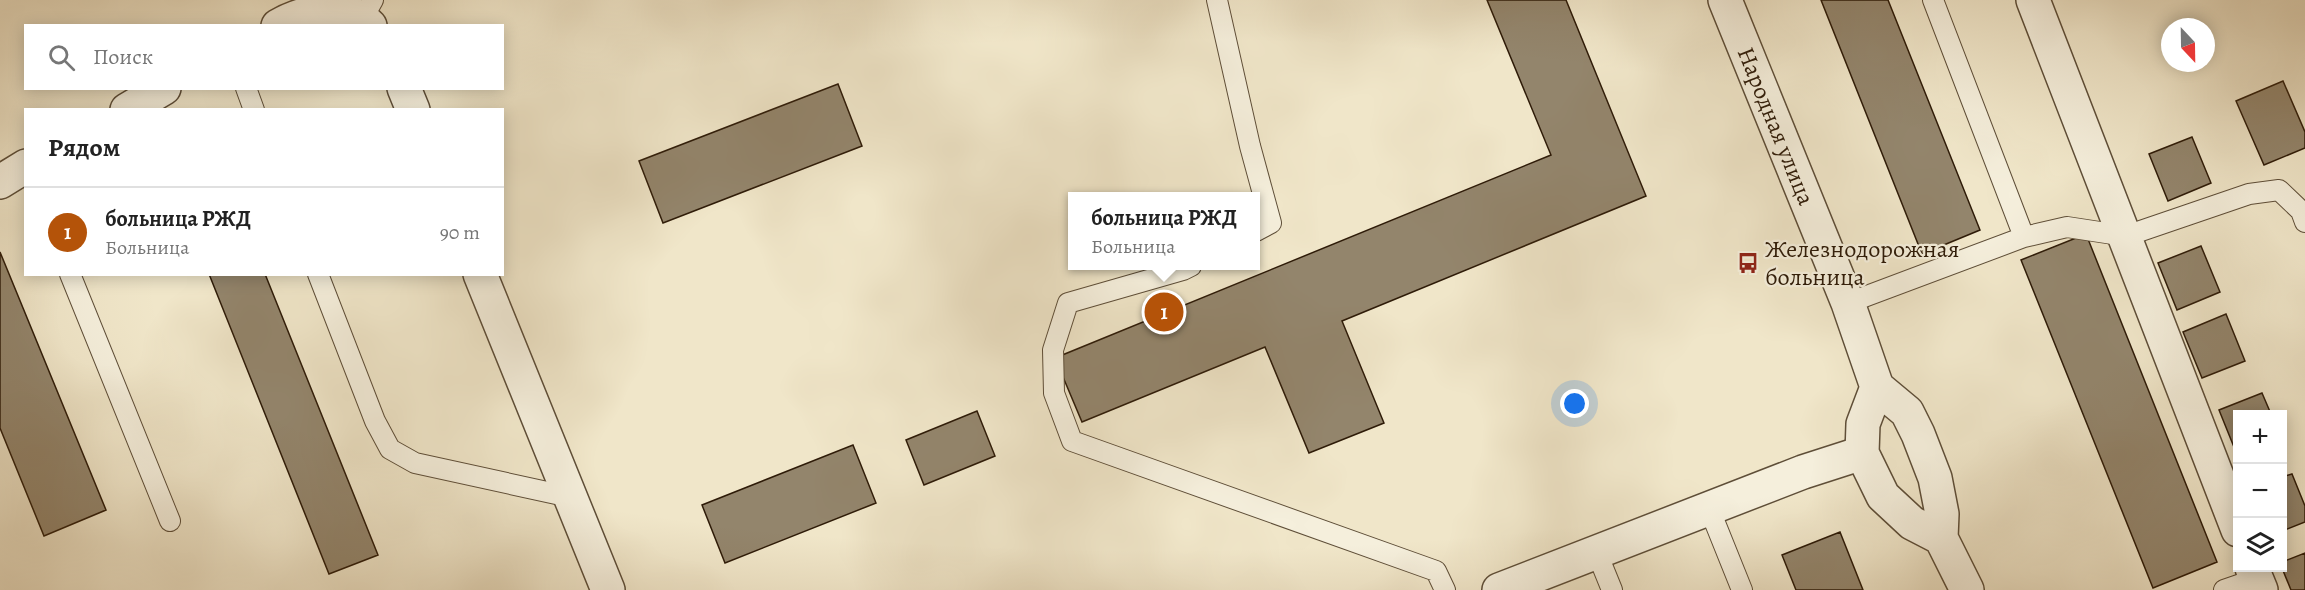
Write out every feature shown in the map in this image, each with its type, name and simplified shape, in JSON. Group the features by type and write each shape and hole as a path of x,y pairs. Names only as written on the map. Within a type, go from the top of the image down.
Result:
{"street":[{"name":"Народная улица","path":"1725,0 1848,303 1877,387"},
{"path":"2033,0 2233,518"},
{"path":"287,14 330,10 369,14"},
{"path":"130,108 161,90"},
{"path":"405,90 412,108"},
{"path":"0,183 24,167"},
{"path":"481,276 608,590"},
{"path":"1941,538 1912,523 1883,496 1862,453 1863,424 1877,387 1907,412 1918,434 1935,478 1942,514 1941,538 1966,590"},
{"path":"1499,590 1803,472 1862,453"}],"lane":[{"path":"1217,0 1250,146 1271,223 1260,229"},
{"path":"1933,0 2024,237"},
{"path":"247,90 253,108"},
{"path":"1848,303 2024,237 2067,227 2126,237 2249,194 2279,190 2301,211 2305,222"},
{"path":"1183,270 1068,303 1053,350 1054,393 1072,441 1436,571 1445,590"},
{"path":"71,276 170,521"},
{"path":"319,276 375,422 390,449 415,463 570,497"},
{"path":"1709,508 1743,590"},
{"path":"1597,553 1612,590"},
{"path":"2223,590 2256,579"}],"building":[{"path":"1487,0 1566,0 1646,196 1342,321 1384,423 1309,453 1265,347 1082,422 1055,358 1551,155"},
{"path":"1821,0 1888,0 1980,230 1922,254"},
{"path":"2283,81 2305,132 2305,148 2264,165 2236,101"},
{"path":"838,84 862,146 663,223 639,161"},
{"path":"2192,137 2211,183 2168,201 2149,154"},
{"path":"2086,234 2217,562 2153,588 2021,260"},
{"path":"2201,246 2220,292 2177,310 2158,263"},
{"path":"0,252 106,510 44,536 0,428"},
{"path":"210,276 266,276 378,555 329,574"},
{"path":"2226,314 2245,361 2202,378 2183,332"},
{"path":"2262,393 2269,410 2233,410 2233,445 2219,410"},
{"path":"977,411 995,456 924,485 906,440"},
{"path":"853,445 876,503 725,563 702,505"},
{"path":"2292,474 2305,506 2305,522 2287,529 2287,518 2287,476"},
{"path":"1840,532 1863,590 1796,590 1782,555"},
{"path":"2305,553 2305,590 2291,590 2284,572 2287,572 2287,560"}],"place":[{"name":"Железнодорожная больница","path":"1748,263"},
{"name":"больница РЖД","path":"1164,312"}]}
